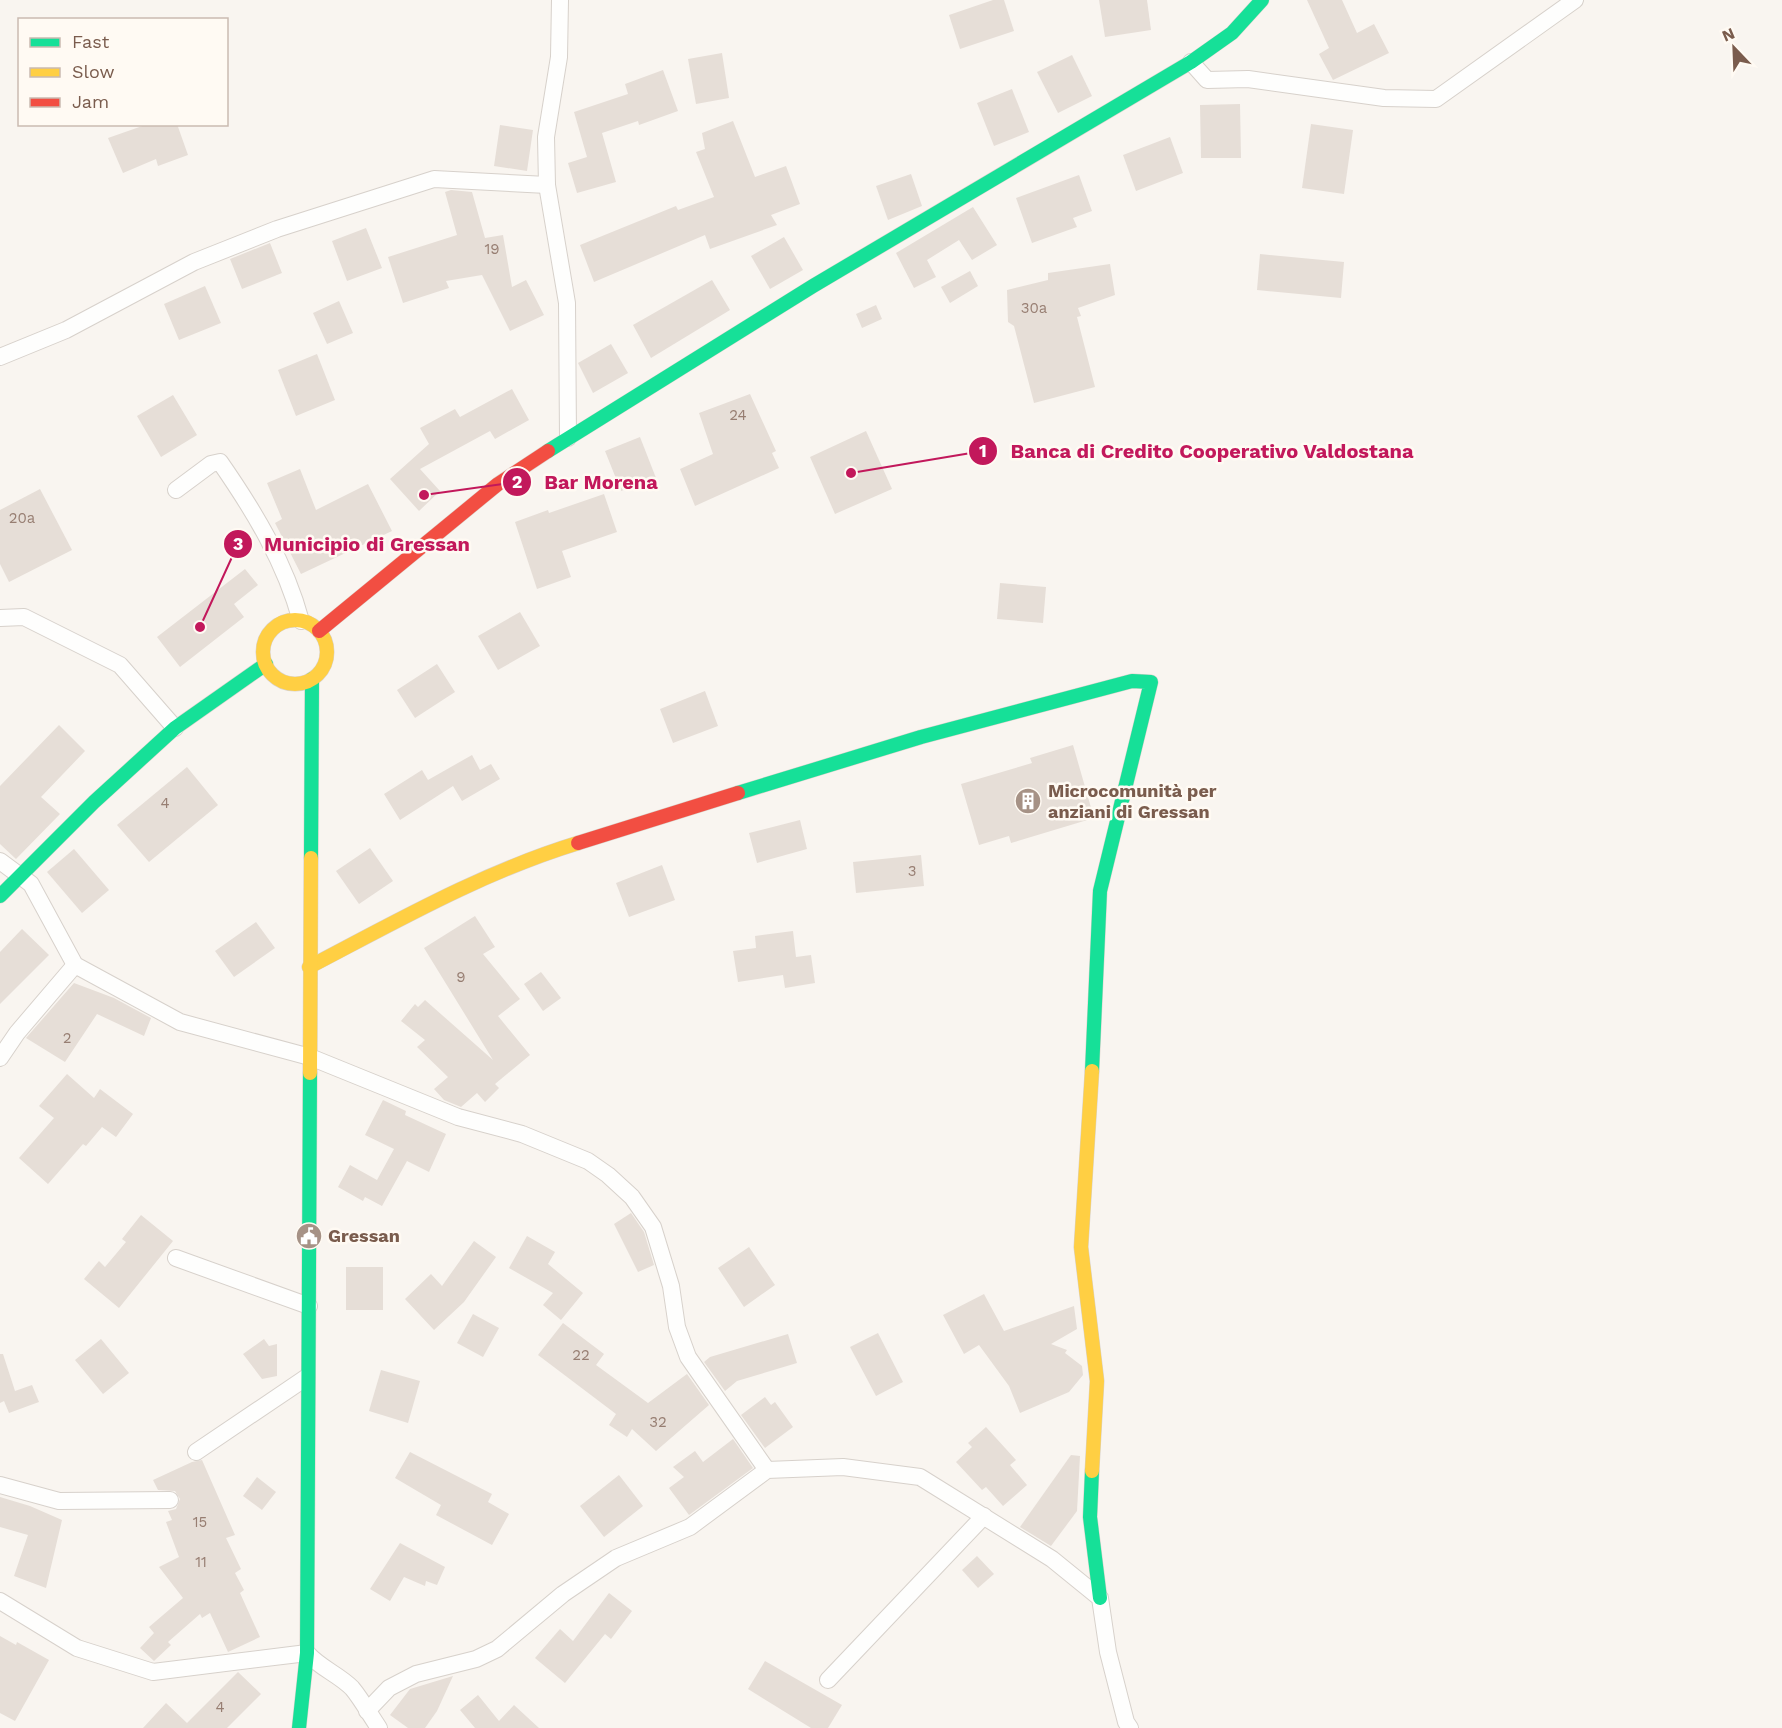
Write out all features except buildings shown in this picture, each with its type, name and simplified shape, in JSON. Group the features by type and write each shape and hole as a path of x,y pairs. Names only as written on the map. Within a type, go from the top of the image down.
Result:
{"street":[{"path":"560,0 559,57 546,137 547,185 567,303 568,438"},
{"path":"319,631 498,484 853,261 1191,62 1232,33 1262,0"},
{"path":"1191,62 1207,80 1248,79 1384,98 1436,99 1575,0"},
{"path":"0,357 66,330 194,262 278,229 434,178 547,185"},
{"path":"176,490 211,464 220,462 254,510 292,591 301,621"},
{"path":"0,618 24,617 120,665 175,728"},
{"path":"299,1728 307,1653 312,679 326,659 325,642 319,631 301,621 286,622 268,635 264,647 266,664 273,675 285,682 295,684 312,679"},
{"path":"0,896 93,802 175,728 266,664"},
{"path":"309,967 356,940 460,888 536,856 921,737 1132,681 1151,682 1100,891 1081,1247 1097,1382 1090,1517 1108,1652 1126,1722 1130,1728"},
{"path":"0,861 31,884 75,965 180,1022 310,1057 458,1117 522,1134 588,1161 632,1197 653,1227 670,1286 677,1327 688,1357 767,1470"},
{"path":"0,1058 17,1033 75,965"},
{"path":"176,1258 309,1306"},
{"path":"196,1452 308,1377"},
{"path":"367,1711 389,1688 416,1674 476,1659 497,1649 563,1594 616,1558 690,1527 767,1470 843,1467 920,1477 1052,1558 1100,1598"},
{"path":"0,1485 59,1501 170,1500"},
{"path":"828,1680 984,1516"},
{"path":"0,1601 77,1648 153,1672 307,1653"},
{"path":"307,1653 318,1666 334,1673 352,1688 379,1728"}],"traffic: fast":[{"path":"548,451 813,286 1191,62 1232,33 1262,0"},
{"path":"0,896 94,802 175,728 266,664"},
{"path":"311,858 312,679"},
{"path":"738,793 921,737 1132,681 1151,682 1100,891 1092,1071"},
{"path":"299,1728 307,1653 310,1073"},
{"path":"1092,1471 1090,1517 1100,1598"}],"traffic: slow":[{"path":"295,620 313,626 321,634 327,652 321,670 313,678 295,684 277,678 269,670 263,652 269,634 277,626 295,620"},
{"path":"309,967 474,883 578,843"},
{"path":"310,1073 311,858"},
{"path":"1092,1071 1081,1247 1097,1381 1092,1471"}],"traffic: jam":[{"path":"319,631 498,484 548,451"},
{"path":"578,843 738,793"}],"place":[{"name":"Banca di Credito Cooperativo Valdostana","path":"851,473"},
{"name":"Bar Morena","path":"424,495"},
{"name":"Municipio di Gressan","path":"200,627"},
{"name":"Microcomunità per anziani di Gressan","path":"1028,801"},
{"name":"Gressan","path":"309,1236"}]}
